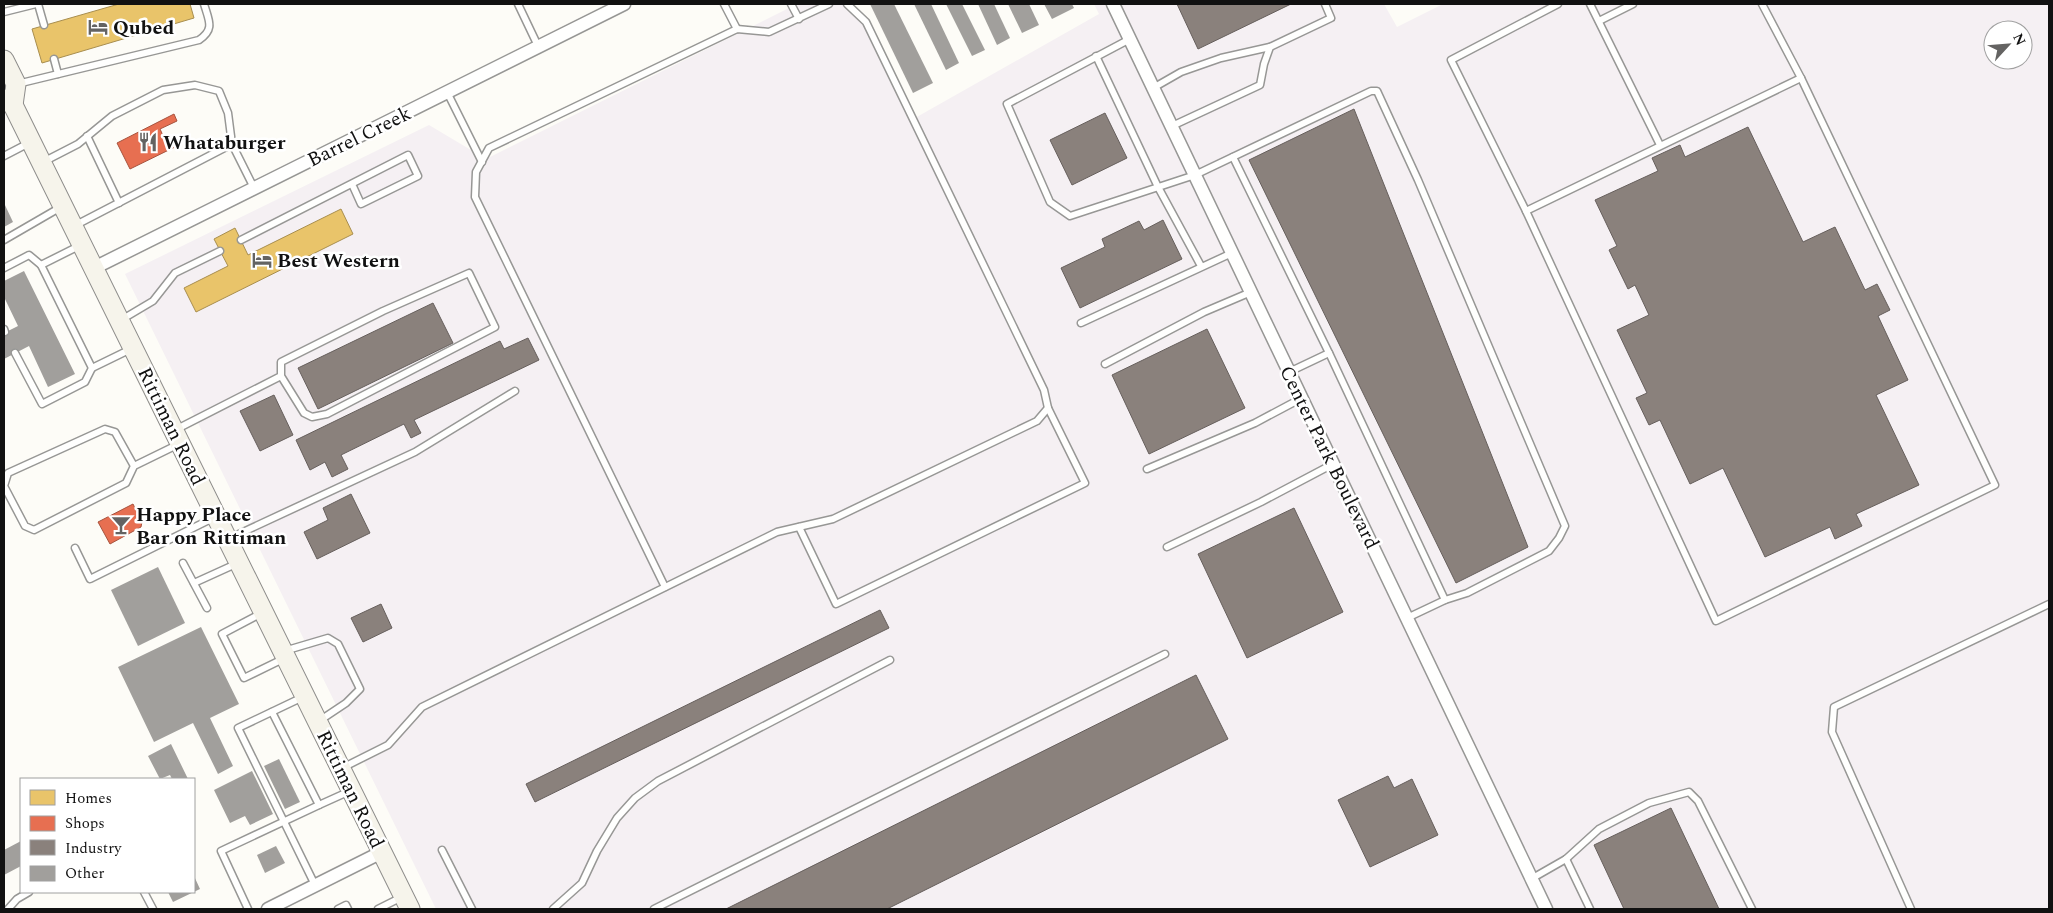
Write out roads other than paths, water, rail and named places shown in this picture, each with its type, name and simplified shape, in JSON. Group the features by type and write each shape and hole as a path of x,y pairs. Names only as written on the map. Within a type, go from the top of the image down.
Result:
{"main road":[{"name":"Rittiman Road","path":"4,60 11,96 31,142 407,903"}],"street":[{"name":"Barrel Creek","path":"94,268 624,4"},
{"name":"Center Park Boulevard","path":"1113,4 1546,909"},
{"path":"268,909 382,852"}],"lane":[{"path":"4,12 37,4 44,26"},
{"path":"11,96 58,74 199,40 209,31 210,25 204,4"},
{"path":"518,4 538,46"},
{"path":"724,4 738,30"},
{"path":"791,4 798,19"},
{"path":"665,587 475,197 476,172 489,148 738,30 769,32 829,4"},
{"path":"798,527 836,604 1086,483 1048,408 1044,390 866,22 848,4"},
{"path":"1153,88 1181,72 1221,58 1270,47 1331,18 1325,4"},
{"path":"1558,4 1451,60 1526,211 1716,620 1995,485 1800,78 1762,4"},
{"path":"1590,4 1660,145"},
{"path":"1599,20 1633,4"},
{"path":"1130,39 1007,104 1050,202 1070,216 1195,175 1371,90 1377,91 1418,180 1565,526 1549,551 1467,593 1445,600 1407,618"},
{"path":"1172,126 1260,85 1270,47"},
{"path":"1096,56 1158,187 1201,266"},
{"path":"54,59 58,74"},
{"path":"1526,211 1800,78"},
{"path":"41,162 78,144 112,116 163,90 195,84 219,91 228,113 232,144 254,188"},
{"path":"447,92 482,162"},
{"path":"87,136 119,203"},
{"path":"4,156 31,142"},
{"path":"73,226 232,144"},
{"path":"242,240 408,155 418,176 361,204 352,184"},
{"path":"1233,156 1329,353 1445,600"},
{"path":"4,240 63,206"},
{"path":"41,266 82,244"},
{"path":"119,321 153,301 175,272 220,251"},
{"path":"1081,323 1232,252"},
{"path":"4,268 29,255 41,266 92,368"},
{"path":"469,273 495,327 327,414 312,417 304,413 281,376 281,362 383,311 469,273"},
{"path":"1105,364 1204,312 1251,292"},
{"path":"15,353 42,404 85,382 92,368 133,348"},
{"path":"1289,372 1329,353"},
{"path":"134,466 115,432 105,429 8,473 4,486 25,526 34,530 126,482 134,466 281,376"},
{"path":"227,540 415,452 515,391"},
{"path":"1148,469 1255,423 1302,398"},
{"path":"340,768 388,744 422,706 777,532 832,518 1037,420 1048,408"},
{"path":"1168,547 1262,502 1333,464"},
{"path":"75,548 90,579 216,516"},
{"path":"194,584 239,562"},
{"path":"183,563 207,608"},
{"path":"1911,909 1832,732 1834,707 2049,604"},
{"path":"263,613 222,634 244,678 284,655 328,638 338,644 360,689 346,703 318,722"},
{"path":"654,909 1165,654"},
{"path":"553,909 582,882 597,851 618,818 635,798 658,781 890,660"},
{"path":"305,696 238,728 315,885"},
{"path":"272,712 319,805"},
{"path":"248,909 221,851 351,790"},
{"path":"1531,879 1566,859 1599,829 1649,803 1689,792 1698,800 1752,909"},
{"path":"442,850 472,909"},
{"path":"1566,859 1590,909"},
{"path":"8,909 17,899 27,893"},
{"path":"144,893 152,909"},
{"path":"378,909 407,903"},
{"path":"338,909 346,905 348,909"}],"place":[{"name":"Qubed","path":"98,27"},
{"name":"Whataburger","path":"148,142"},
{"name":"Best Western","path":"262,260"},
{"name":"Happy Place Bar on Rittiman","path":"121,525"}]}
